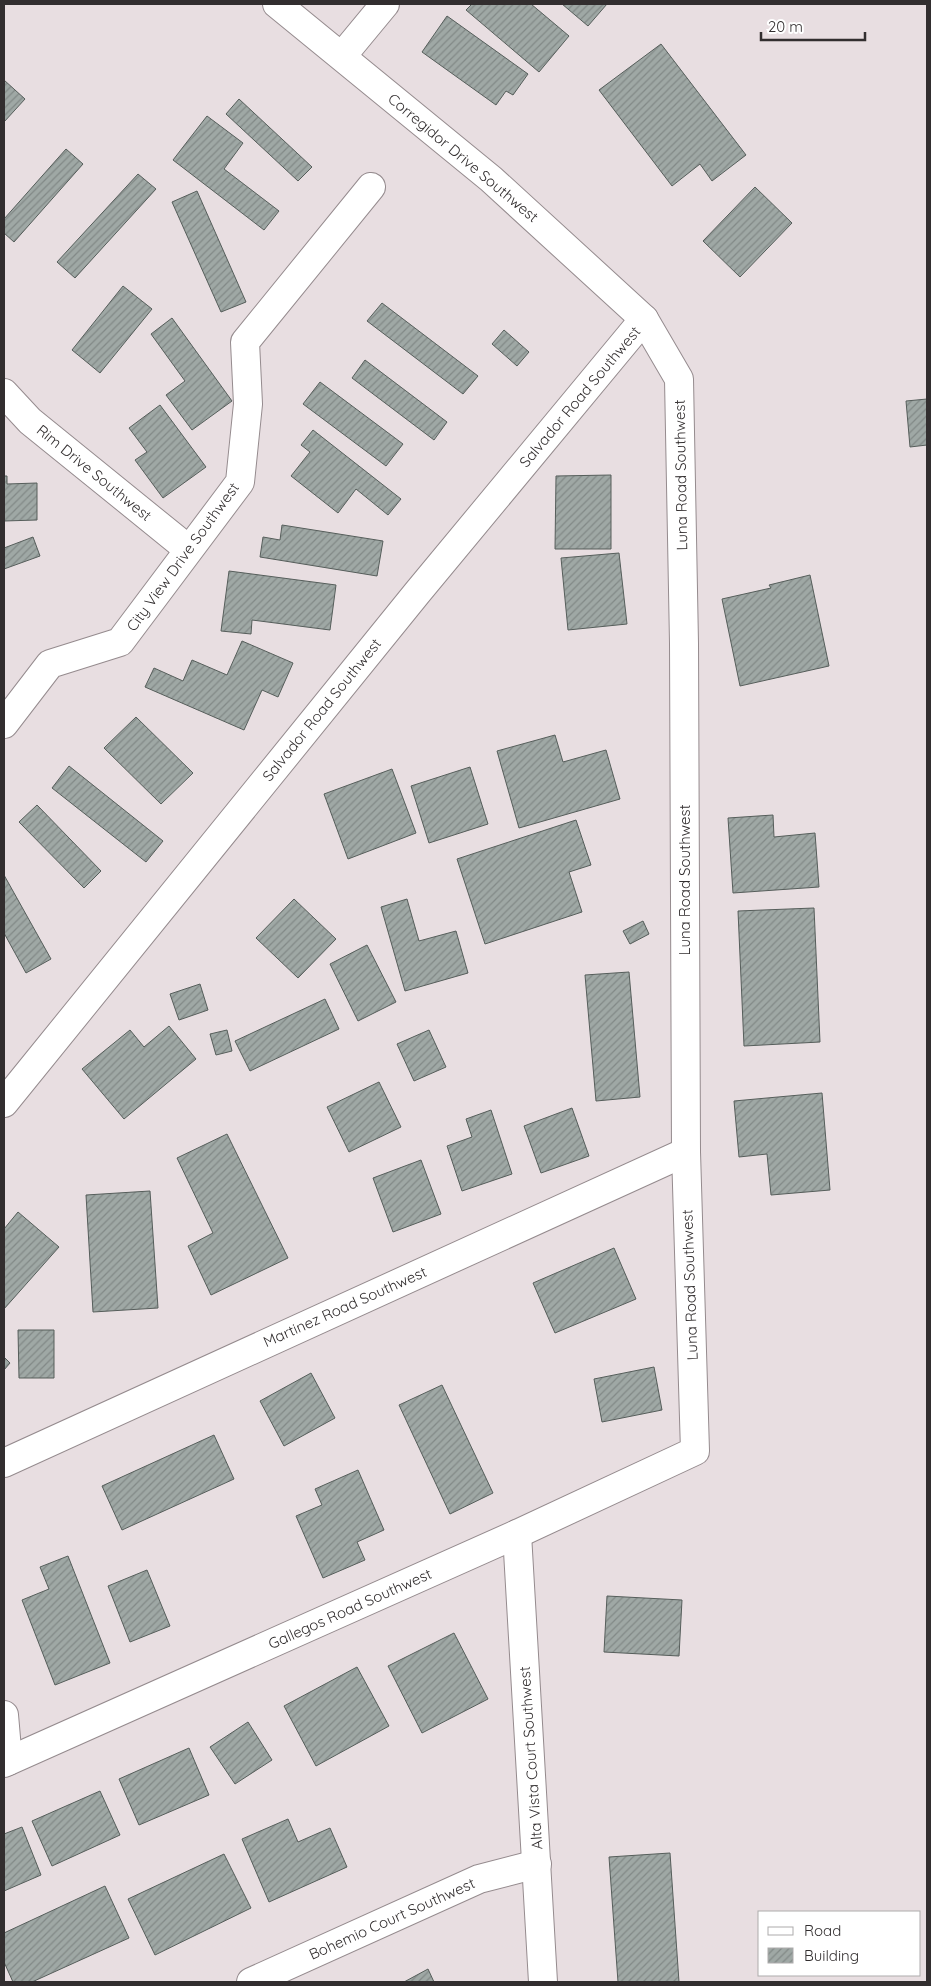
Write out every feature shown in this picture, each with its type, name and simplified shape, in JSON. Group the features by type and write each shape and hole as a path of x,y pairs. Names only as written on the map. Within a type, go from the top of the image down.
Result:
{"street":[{"name":"Corregidor Drive Southwest","path":"276,4 491,179 644,319"},
{"path":"342,56 385,4"},
{"name":"City View Drive Southwest","path":"4,724 50,664 120,642 240,482 248,404 245,342 371,187"},
{"name":"Salvador Road Southwest","path":"4,1103 417,593 644,319"},
{"name":"Luna Road Southwest","path":"644,319 679,379 684,653 686,1152 695,1451"},
{"name":"Rim Drive Southwest","path":"4,393 30,421 188,549"},
{"name":"Martinez Road Southwest","path":"4,1463 686,1152"},
{"name":"Gallegos Road Southwest","path":"6,1762 517,1534 695,1451"},
{"name":"Alta Vista Court Southwest","path":"517,1534 543,1982"},
{"path":"4,1715 6,1762"},
{"name":"Bohemio Court Southwest","path":"250,1982 479,1879 537,1864"}],"building":[{"path":"472,4 531,4 569,36 539,72 466,10"},
{"path":"562,4 607,4 588,26"},
{"path":"447,16 528,74 513,95 506,91 496,105 422,52"},
{"path":"661,44 746,155 712,181 700,164 672,186 599,90"},
{"path":"4,80 25,99 4,122"},
{"path":"239,99 312,167 298,181 226,114"},
{"path":"207,116 243,143 224,169 279,211 264,230 173,160"},
{"path":"66,149 83,164 14,242 4,233 4,219"},
{"path":"138,174 156,189 75,278 57,262"},
{"path":"755,187 792,223 740,277 703,241"},
{"path":"197,191 246,302 221,312 172,202"},
{"path":"123,286 152,309 100,373 72,350"},
{"path":"382,303 478,376 463,394 367,321"},
{"path":"172,318 232,401 192,430 166,395 185,381 151,334"},
{"path":"504,330 529,352 517,366 492,344"},
{"path":"365,360 447,422 434,440 352,378"},
{"path":"320,382 403,444 386,466 303,404"},
{"path":"927,399 927,445 910,447 906,401"},
{"path":"160,405 206,467 163,498 135,460 147,452 129,428"},
{"path":"313,430 401,499 388,515 356,489 338,513 291,476 310,452 301,445"},
{"path":"611,475 611,549 555,549 556,476"},
{"path":"4,476 7,476 7,484 37,483 37,520 4,521"},
{"path":"282,525 383,541 377,576 260,557 263,537 280,540"},
{"path":"33,537 40,556 4,569 4,548"},
{"path":"619,553 627,624 568,630 561,558"},
{"path":"229,571 336,585 330,630 252,620 251,634 221,631"},
{"path":"810,575 829,666 740,686 722,599 771,588 769,585"},
{"path":"242,641 293,663 278,697 262,690 244,730 145,687 154,668 183,681 192,660 227,675"},
{"path":"136,717 193,773 161,804 104,748"},
{"path":"555,735 563,762 606,750 620,799 519,828 497,751"},
{"path":"69,766 163,841 146,862 52,788"},
{"path":"470,767 488,824 429,843 411,786"},
{"path":"392,769 416,833 348,859 324,794"},
{"path":"37,805 101,871 84,888 19,822"},
{"path":"773,815 774,837 815,833 819,887 733,893 728,818"},
{"path":"576,820 591,865 569,872 582,912 485,944 457,859"},
{"path":"4,875 51,959 26,973 4,933"},
{"path":"294,899 336,939 298,978 256,938"},
{"path":"407,899 419,941 456,931 468,973 405,991 381,907"},
{"path":"814,908 820,1042 744,1046 738,911"},
{"path":"643,921 649,934 630,944 623,931"},
{"path":"367,945 396,1002 358,1021 330,964"},
{"path":"629,972 640,1097 596,1101 585,975"},
{"path":"200,984 208,1010 179,1020 170,994"},
{"path":"325,999 339,1029 250,1071 235,1041"},
{"path":"169,1026 196,1059 124,1119 82,1069 130,1030 144,1047"},
{"path":"227,1030 232,1051 216,1055 210,1034"},
{"path":"429,1030 446,1067 414,1081 397,1044"},
{"path":"379,1082 401,1127 349,1152 327,1107"},
{"path":"822,1093 830,1190 771,1195 767,1154 739,1157 734,1101"},
{"path":"572,1108 589,1156 541,1173 524,1126"},
{"path":"491,1110 512,1174 462,1191 447,1146 472,1137 466,1119"},
{"path":"227,1134 288,1258 211,1295 188,1246 213,1233 177,1158"},
{"path":"421,1160 441,1214 393,1232 373,1178"},
{"path":"150,1191 158,1308 93,1312 86,1195"},
{"path":"18,1212 59,1247 4,1309 4,1229"},
{"path":"614,1248 636,1299 555,1333 533,1283"},
{"path":"18,1330 54,1330 54,1378 19,1378"},
{"path":"4,1357 10,1363 4,1370"},
{"path":"654,1367 662,1410 602,1422 594,1379"},
{"path":"311,1373 335,1418 284,1446 260,1401"},
{"path":"442,1385 493,1493 450,1514 399,1405"},
{"path":"214,1435 234,1479 122,1530 102,1486"},
{"path":"358,1470 384,1530 357,1542 365,1560 323,1578 296,1516 322,1505 315,1489"},
{"path":"68,1556 110,1663 55,1685 22,1600 49,1589 40,1567"},
{"path":"147,1570 170,1626 130,1642 108,1586"},
{"path":"607,1596 682,1600 679,1656 604,1652"},
{"path":"454,1633 488,1699 422,1733 388,1666"},
{"path":"357,1667 389,1726 316,1766 284,1706"},
{"path":"248,1722 272,1760 235,1784 210,1747"},
{"path":"189,1748 209,1795 139,1825 119,1779"},
{"path":"100,1791 120,1835 52,1866 32,1821"},
{"path":"288,1819 298,1842 330,1828 347,1867 269,1902 242,1839"},
{"path":"22,1827 41,1875 4,1891 4,1834"},
{"path":"670,1853 679,1982 618,1982 609,1857"},
{"path":"224,1854 251,1908 155,1955 128,1899"},
{"path":"105,1886 129,1938 32,1982 13,1982 4,1962 4,1933"},
{"path":"428,1969 434,1982 404,1982"}]}
